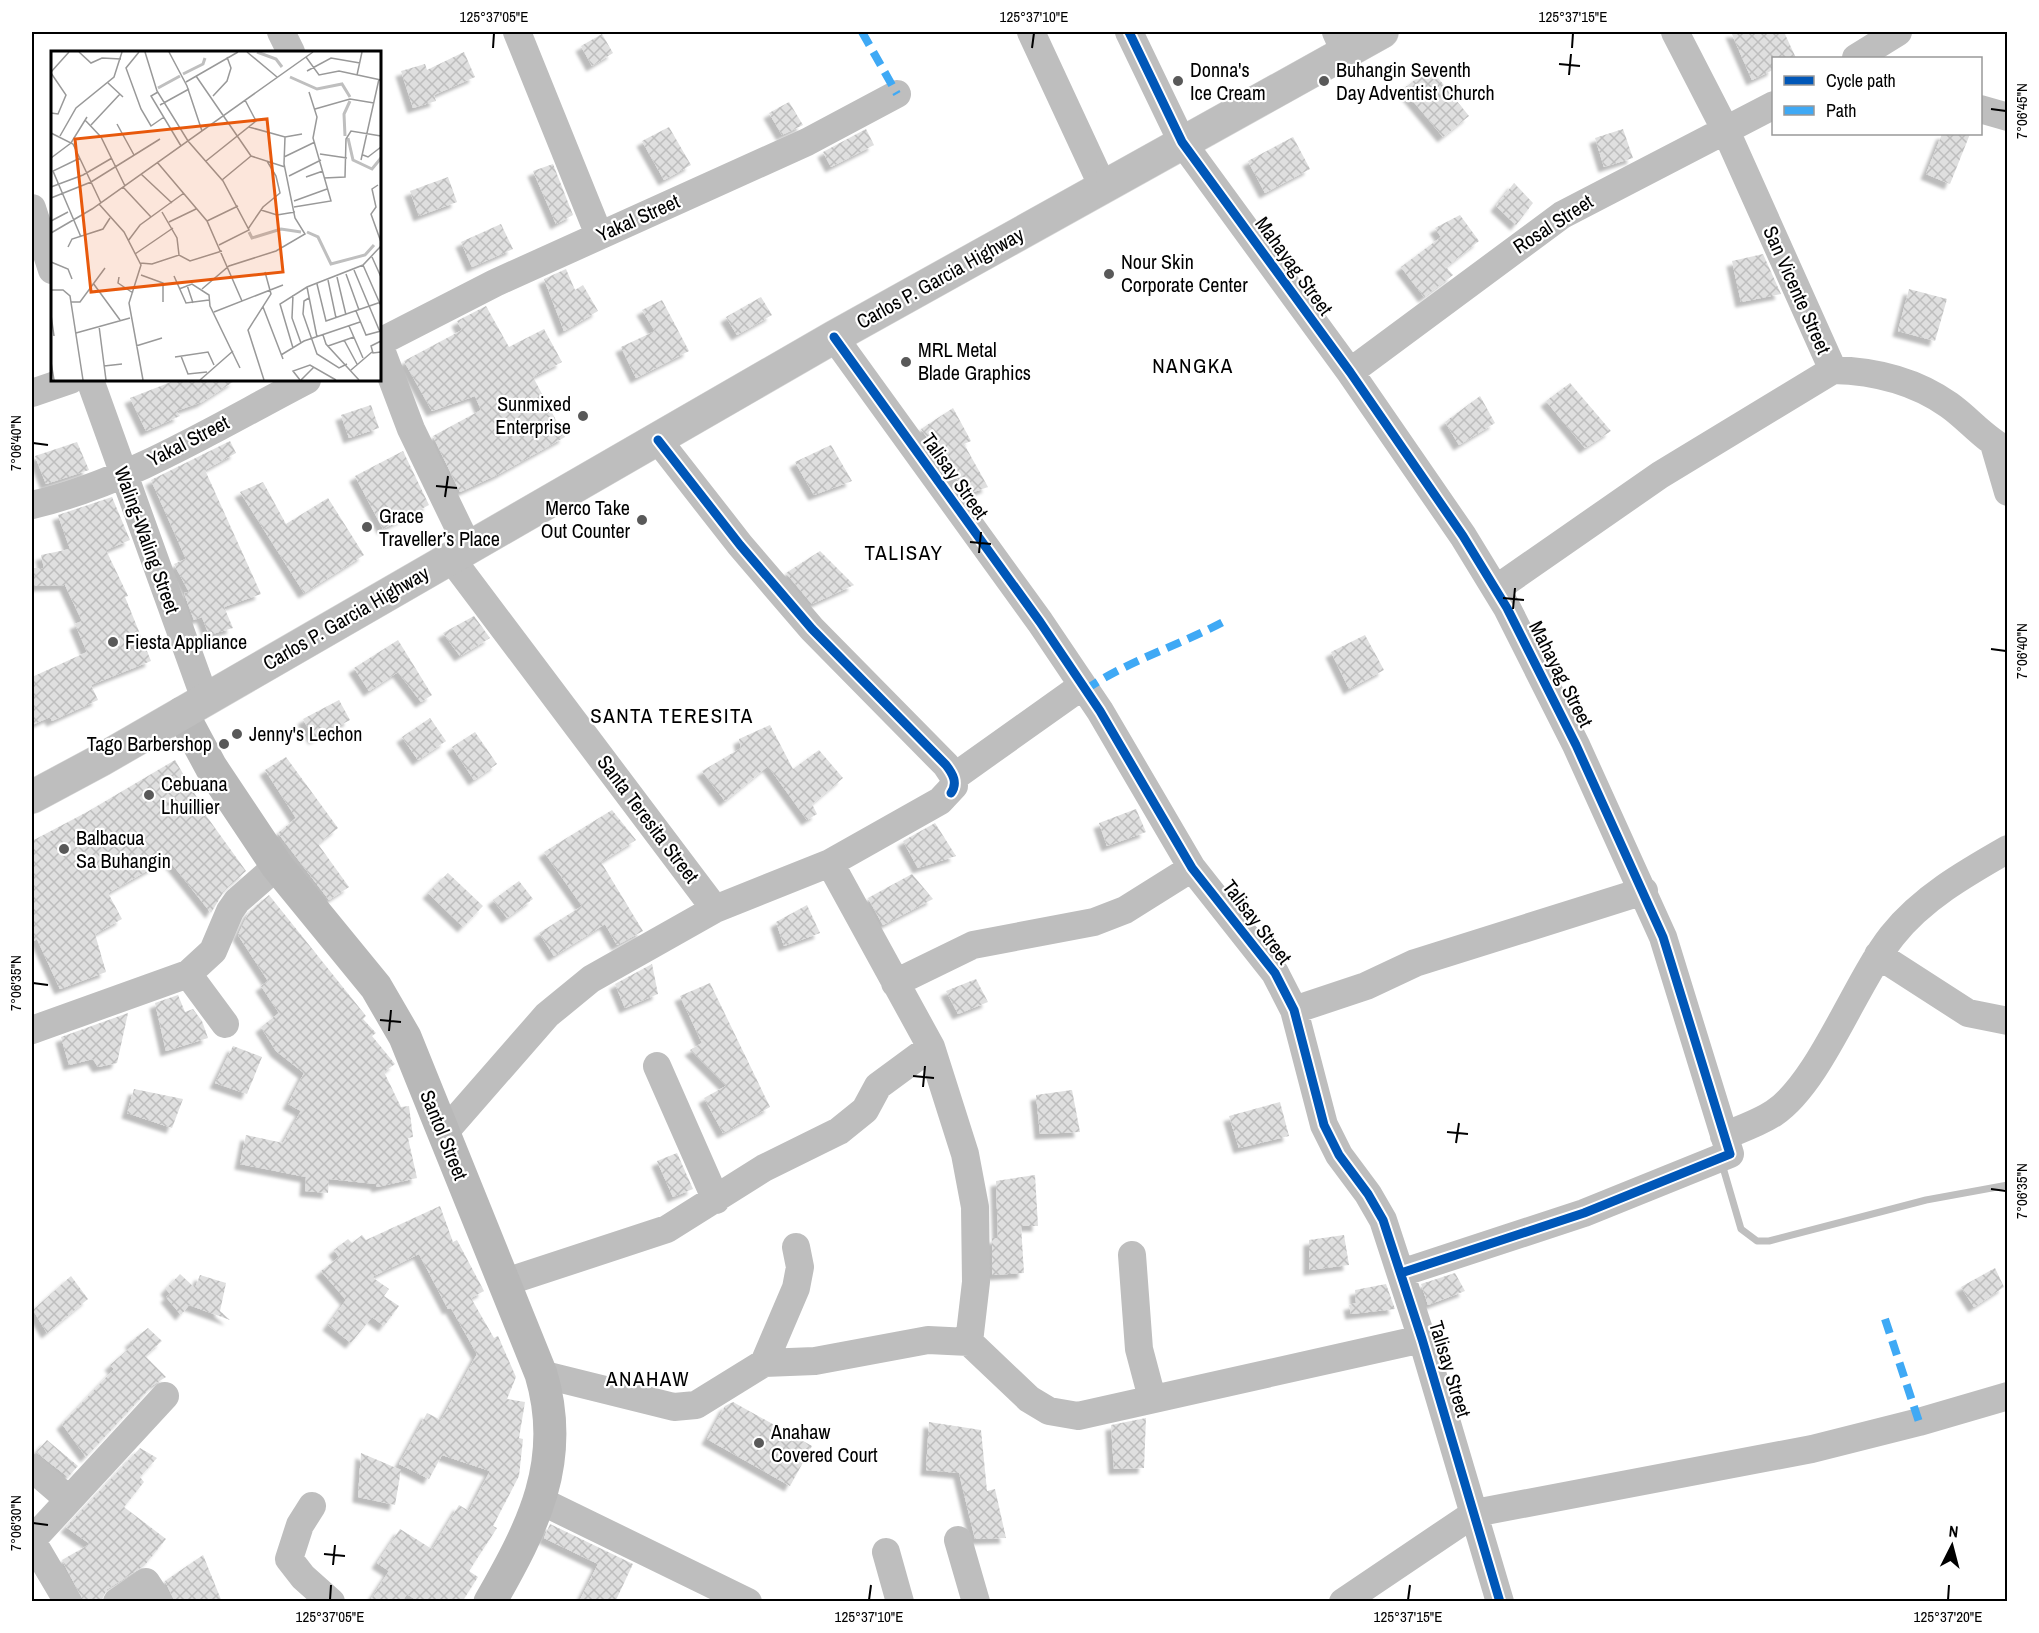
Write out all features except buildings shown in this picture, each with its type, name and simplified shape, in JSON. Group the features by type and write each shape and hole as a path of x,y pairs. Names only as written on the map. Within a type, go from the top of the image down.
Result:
{"highway":[{"name":"Carlos P. Garcia Highway","path":"32,797 834,337 1182,142 1340,42 1382,32"}],"main road":[{"name":"Santol Street","path":"194,706 211,767 277,866 376,987 405,1037 542,1374 549,1400 552,1428 550,1451 539,1500 523,1541 490,1602"}],"street":[{"path":"282,32 291,51"},
{"path":"517,32 599,234"},
{"path":"1031,32 1103,187"},
{"name":"Mahayag Street","path":"1129,32 1182,142 1350,372 1439,500 1496,589 1572,735 1644,891 1684,1000 1727,1145"},
{"name":"San Vicente Street","path":"1675,32 1726,131 1833,370 1860,371 1898,380 1926,392 1950,406 2000,447"},
{"path":"1858,57 1898,32"},
{"name":"Yakal Street","path":"381,341 495,283 599,234 807,142 897,94"},
{"name":"Rosal Street","path":"1350,372 1562,215 1629,178 1726,131 1772,106"},
{"path":"1982,110 2007,117"},
{"path":"32,208 51,267"},
{"name":"Talisay Street","path":"834,337 1040,622 1100,711 1192,868 1275,973 1294,1010 1324,1125 1339,1155 1368,1194 1383,1220 1422,1339 1500,1602"},
{"name":"Santa Teresita Street","path":"381,350 459,552 715,909"},
{"path":"1496,589 1660,475 1833,370"},
{"path":"32,393 67,381"},
{"name":"Waling-Waling Street","path":"90,381 123,474 194,706"},
{"name":"Yakal Street","path":"32,505 66,497 123,474 305,381"},
{"path":"443,1134 517,1046 567,998 624,958 715,909 831,863 940,801 953,789 954,777 946,765 812,629 740,545 658,440"},
{"path":"2000,447 2007,492"},
{"path":"954,777 1082,686"},
{"path":"1401,1273 1584,1212 1727,1145 1774,1113 1796,1091 1820,1056 1878,955 1905,920 1922,904 2007,849"},
{"path":"831,863 931,1047 965,1154 975,1207 976,1282 969,1342"},
{"path":"32,1030 188,974 213,951 237,901 277,866"},
{"path":"895,983 973,945 1094,922 1115,914 1192,868"},
{"path":"1294,1010 1366,986 1415,963 1644,891"},
{"path":"1878,955 1968,1013 2007,1021"},
{"path":"188,974 225,1024"},
{"path":"506,1282 667,1229 764,1168 839,1131 865,1110 878,1086 931,1047"},
{"path":"657,1066 716,1200"},
{"path":"764,1364 796,1288 800,1267 796,1247"},
{"path":"1132,1255 1139,1349 1152,1398"},
{"path":"542,1374 674,1407 696,1405 764,1364 816,1361 928,1340 969,1342 1029,1400 1049,1411 1078,1416 1422,1339"},
{"path":"1343,1602 1474,1513 1812,1449 1919,1422 2007,1395"},
{"path":"68,1602 32,1540 165,1396"},
{"path":"32,1468 68,1500"},
{"path":"539,1500 748,1602"},
{"path":"312,1506 300,1525 289,1559 303,1577 331,1602"},
{"path":"958,1540 976,1602"},
{"path":"886,1552 900,1602"},
{"path":"117,1602 146,1582 159,1602"}],"waterway":[{"path":"1722,1164 1741,1229 1757,1241 1769,1241 1926,1200 2008,1185"}],"marked path":[{"path":"862,32 897,94"},
{"path":"1085,690 1119,670 1225,621"},
{"path":"1885,1319 1919,1422"}],"cycle path":[{"path":"1129,32 1182,142 1350,372 1463,536 1507,608 1576,745 1663,937 1730,1154 1584,1213 1401,1273"},
{"path":"834,337 1040,622 1100,711 1192,868 1275,973 1294,1010 1324,1125 1339,1155 1368,1194 1383,1220 1422,1339 1500,1602"},
{"path":"658,440 740,545 812,629 946,765 954,779 951,793"}],"place":[{"name":"Donna's Ice Cream","path":"1178,81"},
{"name":"Buhangin Seventh Day Adventist Church","path":"1324,81"},
{"name":"Nour Skin Corporate Center","path":"1109,274"},
{"name":"MRL Metal Blade Graphics","path":"906,362"},
{"name":"Sunmixed Enterprise","path":"583,416"},
{"name":"Merco Take Out Counter","path":"642,520"},
{"name":"Grace Traveller’s Place","path":"367,527"},
{"name":"Fiesta Appliance","path":"113,642"},
{"name":"Jenny's Lechon","path":"237,734"},
{"name":"Tago Barbershop","path":"224,744"},
{"name":"Cebuana Lhuillier","path":"149,795"},
{"name":"Balbacua Sa Buhangin","path":"64,849"},
{"name":"Anahaw Covered Court","path":"759,1443"}],"district":[{"name":"NANGKA","path":"1193,366"},
{"name":"TALISAY","path":"904,553"},
{"name":"SANTA TERESITA","path":"672,716"},
{"name":"ANAHAW","path":"648,1379"}]}
